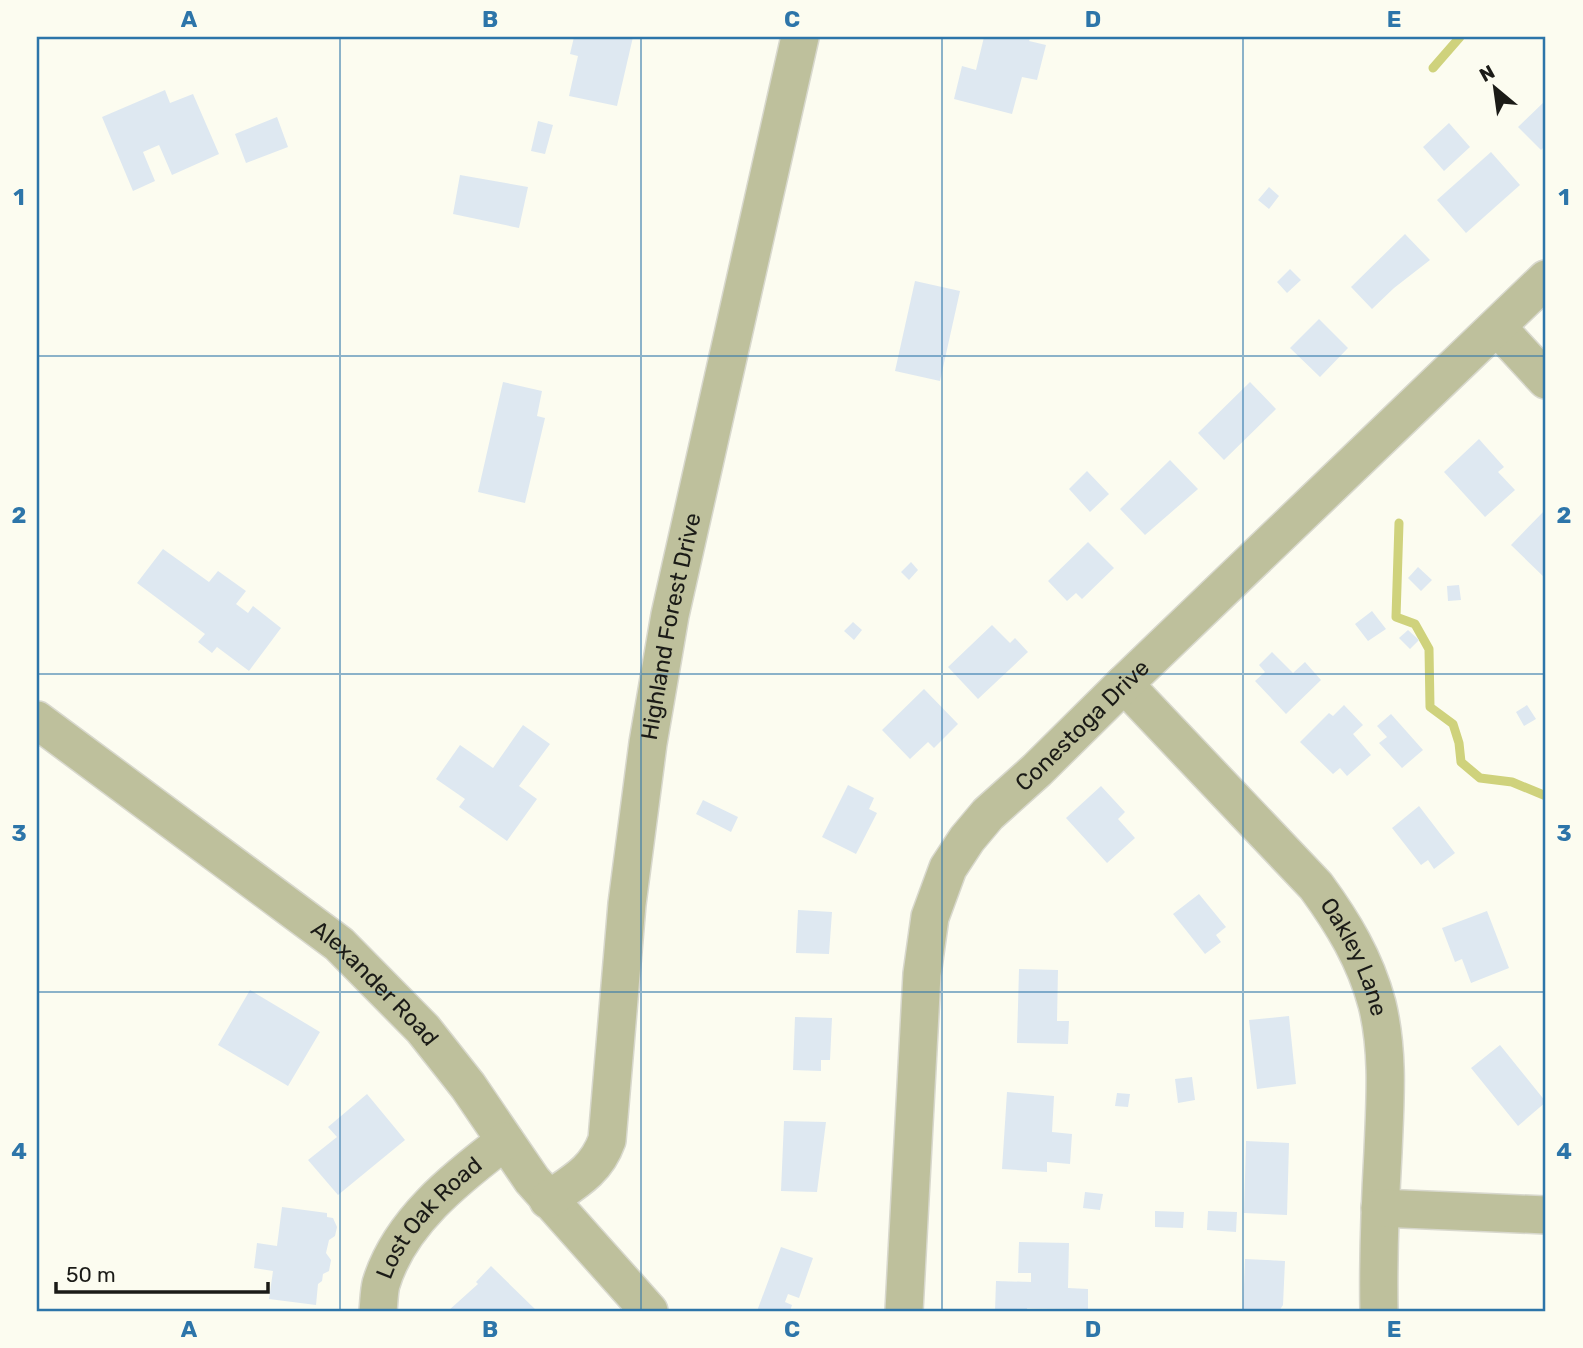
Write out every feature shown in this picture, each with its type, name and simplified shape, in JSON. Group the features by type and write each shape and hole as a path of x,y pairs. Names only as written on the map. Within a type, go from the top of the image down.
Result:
{"street":[{"name":"Highland Forest Drive","path":"548,1200 591,1170 602,1155 607,1140 627,904 648,743 667,628 800,37"},
{"name":"Conestoga Drive","path":"904,1311 922,974 930,917 948,868 988,814 1037,771 1546,279"},
{"path":"1497,327 1546,380"},
{"name":"Oakley Lane","path":"1124,684 1316,886 1353,941 1366,970 1377,1005 1386,1079 1380,1208 1379,1311"},
{"name":"Alexander Road","path":"37,720 339,944 423,1029 468,1086 548,1200 649,1311"},
{"name":"Lost Oak Road","path":"378,1311 381,1284 402,1239 432,1203 505,1141"},
{"path":"1380,1208 1546,1215"}],"building":[{"path":"574,37 633,37 617,106 569,96 578,56 570,54"},
{"path":"984,37 1031,37 1029,41 1046,45 1037,80 1022,77 1012,114 954,99 962,66 976,70"},
{"path":"165,90 170,103 193,94 219,154 172,175 159,145 143,152 155,181 133,191 102,117"},
{"path":"1546,100 1546,145 1541,150 1518,127"},
{"path":"277,117 288,147 246,163 235,134"},
{"path":"538,121 553,125 545,154 531,151"},
{"path":"1449,123 1470,147 1444,171 1423,147"},
{"path":"1491,152 1520,185 1466,233 1437,200"},
{"path":"460,175 528,187 519,228 453,214"},
{"path":"1269,187 1279,196 1269,209 1258,200"},
{"path":"1405,234 1430,260 1372,309 1351,287"},
{"path":"1290,269 1301,280 1287,293 1277,282"},
{"path":"915,281 960,291 940,381 895,371"},
{"path":"1319,319 1348,348 1320,377 1290,348"},
{"path":"503,382 542,391 537,416 545,418 525,503 478,492"},
{"path":"1250,382 1276,409 1224,460 1198,433"},
{"path":"1479,439 1504,467 1498,472 1515,490 1485,517 1444,472"},
{"path":"1170,460 1198,489 1145,535 1120,509"},
{"path":"1087,471 1109,494 1090,512 1069,489"},
{"path":"1546,511 1546,579 1511,545"},
{"path":"1088,542 1114,568 1082,599 1076,593 1067,601 1048,581"},
{"path":"163,549 209,582 218,571 246,591 236,604 248,613 253,606 281,628 249,671 217,647 212,653 198,642 205,634 137,583"},
{"path":"911,562 918,570 909,580 901,572"},
{"path":"1418,567 1432,580 1421,591 1408,578"},
{"path":"1459,585 1461,600 1448,601 1447,586"},
{"path":"1372,611 1386,629 1368,641 1355,624"},
{"path":"853,622 862,630 854,640 844,631"},
{"path":"992,625 1010,643 1015,638 1028,652 978,699 948,667"},
{"path":"1408,630 1419,640 1410,649 1399,638"},
{"path":"1272,652 1293,673 1305,662 1321,680 1286,714 1255,681 1265,672 1259,665"},
{"path":"924,689 958,724 934,748 928,742 910,759 882,730"},
{"path":"1344,705 1363,725 1353,734 1371,755 1347,776 1340,768 1333,774 1300,742 1329,713 1333,716"},
{"path":"1527,705 1536,719 1524,726 1516,712"},
{"path":"1391,714 1423,750 1402,768 1379,743 1387,737 1377,726"},
{"path":"523,725 550,744 519,786 537,799 507,841 459,807 465,799 436,779 460,745 493,768"},
{"path":"848,785 874,798 869,809 877,813 856,854 822,837"},
{"path":"1101,786 1125,812 1118,819 1135,838 1107,863 1066,818"},
{"path":"703,800 738,817 731,832 696,814"},
{"path":"1419,806 1455,853 1434,869 1428,860 1421,865 1392,828"},
{"path":"1199,894 1226,927 1216,935 1221,942 1205,954 1173,914"},
{"path":"798,910 832,912 829,954 796,953"},
{"path":"1487,911 1509,968 1471,983 1462,959 1455,962 1442,928"},
{"path":"1019,969 1058,970 1057,1021 1069,1021 1068,1044 1017,1043"},
{"path":"250,990 320,1032 288,1086 218,1045"},
{"path":"1289,1016 1296,1084 1257,1089 1249,1020"},
{"path":"795,1017 832,1018 830,1060 821,1060 821,1071 793,1070"},
{"path":"1500,1045 1546,1102 1518,1126 1471,1068"},
{"path":"1192,1077 1195,1100 1178,1103 1175,1079"},
{"path":"1007,1092 1054,1096 1052,1132 1072,1134 1070,1164 1047,1162 1047,1172 1002,1169"},
{"path":"1117,1093 1130,1094 1128,1107 1115,1106"},
{"path":"367,1094 405,1140 338,1195 308,1160 337,1137 328,1127"},
{"path":"784,1121 826,1122 817,1192 781,1191"},
{"path":"1246,1141 1289,1143 1287,1215 1244,1213"},
{"path":"1085,1192 1103,1194 1100,1210 1083,1208"},
{"path":"282,1207 327,1213 327,1217 333,1218 337,1227 335,1236 329,1240 326,1253 331,1260 329,1271 323,1274 322,1281 318,1284 316,1305 269,1299 273,1271 254,1268 257,1243 277,1246"},
{"path":"1155,1211 1184,1212 1183,1228 1155,1227"},
{"path":"1208,1211 1237,1212 1236,1232 1207,1230"},
{"path":"1019,1242 1069,1243 1068,1288 1088,1289 1088,1309 1027,1308 1027,1311 995,1311 996,1281 1031,1282 1031,1273 1018,1273"},
{"path":"781,1247 813,1258 799,1298 788,1294 785,1302 792,1305 790,1311 757,1311"},
{"path":"1245,1259 1285,1261 1283,1305 1279,1311 1243,1311"},
{"path":"491,1266 537,1311 448,1311 478,1284 476,1282"}],"waterway":[{"path":"1433,68 1460,37"},
{"path":"1399,523 1396,617 1415,624 1429,649 1430,707 1453,724 1461,762 1480,778 1512,782 1546,796"}]}
